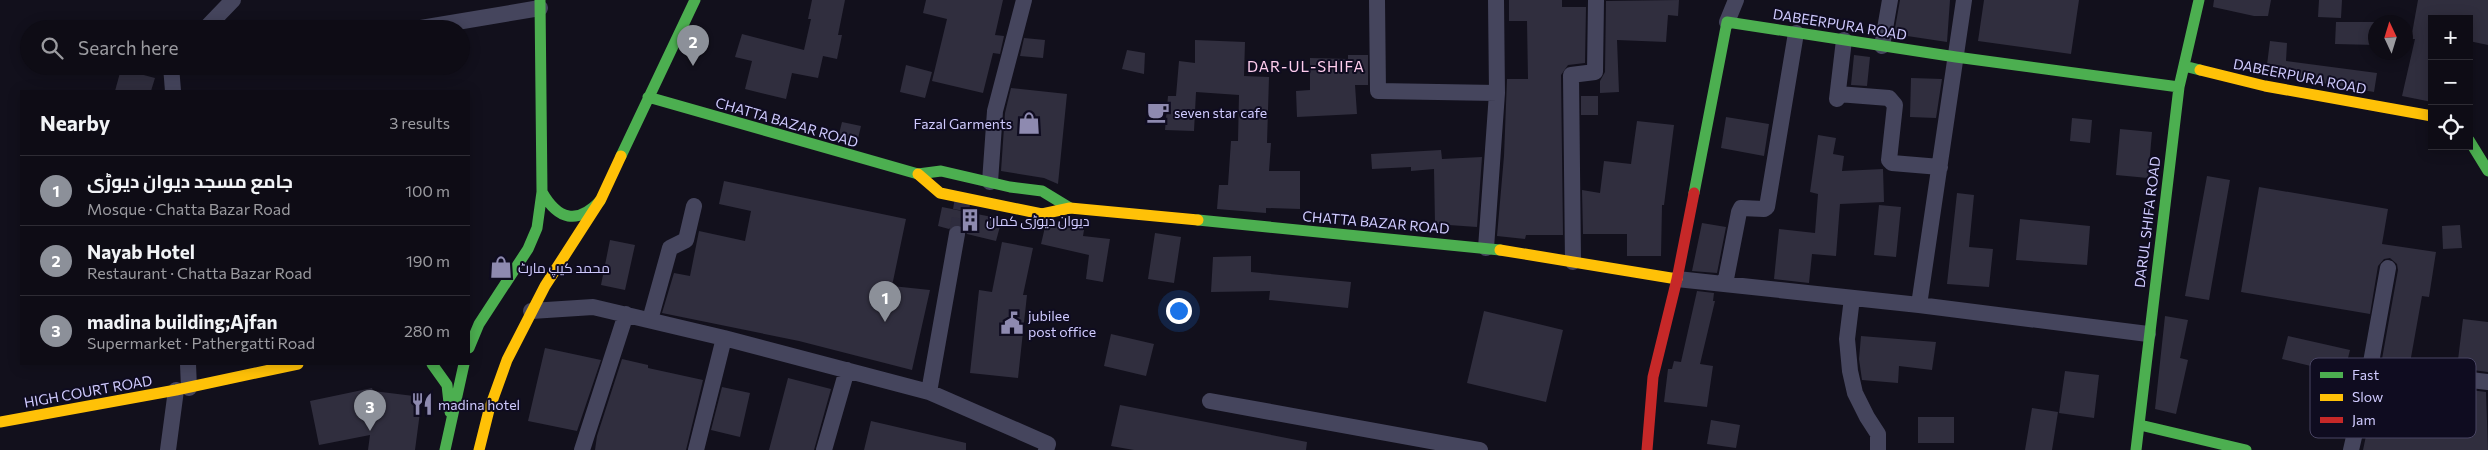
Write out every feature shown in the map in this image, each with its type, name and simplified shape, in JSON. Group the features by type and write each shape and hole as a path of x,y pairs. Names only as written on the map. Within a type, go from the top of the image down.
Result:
{"main road":[{"path":"479,450 489,410 507,360 531,311 601,198 695,0"},
{"name":"DARUL SHIFA ROAD","path":"2136,450 2148,334 2179,87 2199,0"},
{"path":"470,343 474,325 528,249 537,228 542,192 540,4"},
{"path":"1648,450 1653,377 1677,279 1727,22"},
{"name":"DABEERPURA ROAD","path":"1727,22 1956,57 2179,87 2184,66 2265,86 2428,115"},
{"name":"CHATTA BAZAR ROAD","path":"648,97 918,174 941,171 1042,191 1070,208"},
{"path":"2473,147 2488,171"},
{"name":"CHATTA BAZAR ROAD","path":"918,174 940,193 1042,214 1070,208 1486,248 1677,279"},
{"path":"542,192 549,206 561,215 577,217 592,211 601,198"},
{"path":"514,315 531,311"},
{"path":"474,325 496,320"},
{"name":"HIGH COURT ROAD","path":"0,422 183,389 293,365"},
{"path":"433,365 447,386 451,405 445,450"},
{"path":"449,426 464,365"},
{"path":"2140,425 2246,450"}],"street":[{"path":"214,20 233,0"},
{"path":"990,182 995,111 1024,0"},
{"path":"1377,0 1378,91 1496,93"},
{"path":"1486,248 1496,93 1496,0"},
{"path":"1573,262 1571,75 1595,72 1596,0"},
{"path":"1727,22 1736,0"},
{"path":"1882,46 1890,0"},
{"path":"1919,305 1964,0"},
{"path":"460,20 540,4"},
{"path":"1725,284 1741,208 1746,206 1764,209 1767,207 1796,33"},
{"path":"1844,40 1837,96 1888,98 1892,100 1895,105 1889,160 1892,163 1940,167"},
{"path":"172,75 173,90"},
{"path":"650,320 670,248 686,240 694,206"},
{"path":"929,392 957,234"},
{"path":"2372,358 2388,268"},
{"path":"1677,279 1919,305 2148,334"},
{"path":"1852,298 1847,339 1850,371 1863,409 1878,434 1878,450"},
{"path":"531,311 593,307 724,338 929,392 1048,444 1046,450"},
{"path":"582,450 626,314"},
{"path":"696,450 724,338"},
{"path":"168,450 188,365"},
{"path":"824,450 847,370"},
{"path":"1210,401 1480,450"}],"building":[{"path":"812,0 845,0 838,35 842,35 837,59 823,56 818,78 792,73 786,99 745,89 752,61 735,57 742,34 804,50 811,19 808,19"},
{"path":"926,0 1003,0 995,35 1004,36 1000,54 993,53 983,93 932,81 947,19 923,13"},
{"path":"1509,0 1562,0 1562,7 1586,7 1585,63 1568,65 1561,75 1563,235 1526,235 1525,239 1497,236 1504,156 1507,79 1528,79 1527,21 1509,21"},
{"path":"1679,0 1678,16 1668,15 1666,42 1617,40 1619,92 1600,93 1600,81 1605,72 1606,1"},
{"path":"1900,0 1950,0 1947,42 1894,34"},
{"path":"1984,0 2079,0 2071,54 1978,41"},
{"path":"2214,0 2271,0 2268,16 2254,16 2213,7"},
{"path":"2319,0 2342,0 2341,18 2318,17"},
{"path":"2418,0 2488,0 2488,45 2473,42 2473,15 2428,15 2428,101 2402,96 2410,60 2413,60 2415,39 2413,39"},
{"path":"2336,22 2368,22 2368,45 2335,44"},
{"path":"1024,38 1045,40 1043,58 1020,56"},
{"path":"1195,40 1245,42 1244,76 1269,77 1267,143 1271,143 1269,171 1300,171 1300,209 1266,208 1266,213 1217,209 1219,185 1228,185 1231,141 1238,141 1239,95 1196,92 1194,131 1165,130 1168,96 1176,96 1179,61 1195,63"},
{"path":"2270,41 2287,43 2286,61 2377,73 2374,92 2266,73"},
{"path":"1127,50 1145,53 1144,74 1122,69"},
{"path":"1348,55 1368,55 1368,85 1355,85 1357,114 1297,117 1296,91 1310,90 1310,58 1348,59"},
{"path":"1854,55 1870,57 1867,86 1851,85"},
{"path":"906,65 932,72 925,98 900,92"},
{"path":"119,75 144,75 155,78 151,90 115,90"},
{"path":"1911,78 1942,79 1936,118 1910,117"},
{"path":"1011,88 1067,94 1058,184 1044,178 1001,171 1005,113"},
{"path":"1581,96 1598,96 1598,115 1581,115"},
{"path":"1726,117 1769,124 1764,156 1721,148"},
{"path":"2072,118 2092,120 2090,143 2070,141"},
{"path":"1637,121 1674,125 1664,205 1662,205 1661,256 1627,256 1627,234 1583,234 1582,190 1600,193 1604,161 1631,164"},
{"path":"842,122 861,126 857,143 838,138"},
{"path":"2120,129 2152,132 2148,178 2116,175"},
{"path":"1818,135 1836,138 1833,154 1844,156 1842,171 1883,169 1884,202 1840,204 1836,256 1812,254 1809,283 1774,279 1779,229 1815,233 1818,194 1810,192"},
{"path":"1441,150 1442,159 1482,157 1477,227 1435,224 1434,169 1411,171 1411,167 1372,169 1371,154"},
{"path":"2207,176 2230,180 2209,300 2185,296"},
{"path":"724,181 906,219 892,286 930,290 912,370 799,341 662,313 674,273 690,276 699,231 745,241 751,211 719,204"},
{"path":"2259,187 2388,209 2382,244 2436,252 2429,297 2422,296 2411,358 2382,358 2398,270 2397,264 2390,258 2384,259 2378,266 2370,314 2241,292"},
{"path":"1957,193 1974,195 1969,247 1993,249 1989,287 1947,284"},
{"path":"1879,205 1901,207 1896,257 1874,255"},
{"name":"دیوان دیوڑی کمان","path":"942,207 1002,219 996,241 967,234 964,227 959,224 953,225 949,229 938,226"},
{"path":"2020,219 2090,226 2087,265 2016,260"},
{"path":"1702,223 1726,227 1717,273 1692,271"},
{"path":"1058,224 1084,230 1083,236 1110,239 1103,282 1086,279 1089,255 1041,244 1045,227"},
{"path":"2460,225 2462,248 2443,249 2442,226"},
{"path":"1155,233 1181,237 1174,283 1148,279"},
{"path":"610,240 635,245 625,290 601,285"},
{"path":"1002,242 1033,248 1023,295 1027,295 1018,378 970,373 979,290 992,292"},
{"path":"1251,256 1251,272 1351,282 1348,308 1269,300 1270,291 1211,292 1213,257"},
{"path":"1697,291 1714,293 1713,301 1715,301 1700,364 1713,366 1707,407 1664,402 1668,369 1672,369 1674,361 1681,362"},
{"path":"1484,311 1563,330 1546,402 1467,383"},
{"path":"2165,316 2188,320 2180,358 2188,360 2176,414 2155,409"},
{"path":"2463,319 2488,322 2488,372 2476,370 2476,358 2458,358"},
{"path":"1111,334 1154,344 1146,376 1104,366"},
{"path":"1861,336 1936,342 1932,370 1899,366 1898,383 1862,380 1859,359"},
{"path":"2288,336 2350,350 2348,358 2310,358 2310,366 2282,359"},
{"path":"545,348 601,360 577,431 528,421"},
{"path":"622,359 648,365 648,368 703,380 686,450 595,450 597,436"},
{"path":"2065,371 2099,375 2094,418 2059,413"},
{"path":"788,378 831,389 814,450 769,450"},
{"path":"722,387 750,393 740,437 711,430"},
{"path":"372,388 373,391 422,397 415,450 368,450 370,435 319,445 310,401"},
{"path":"2476,391 2486,392 2488,450 2363,450 2366,438 2476,438"},
{"path":"1120,405 1307,442 1306,450 1134,450 1111,446"},
{"path":"2032,408 2058,412 2052,450 2025,450"},
{"path":"1918,417 1954,417 1954,443 1918,443"},
{"path":"1711,420 1740,425 1736,448 1707,444"},
{"path":"871,421 966,443 966,450 864,450"}],"tunnel":[{"path":"957,234 963,198"}],"traffic: fast":[{"path":"470,346 479,324 528,249 537,228 542,192 540,0"},
{"path":"621,156 695,0"},
{"path":"2136,450 2179,87 2199,0"},
{"path":"1694,193 1727,22 1956,57 2179,87 2184,66 2200,70"},
{"path":"648,97 918,174 941,171 1010,187 1042,191 1070,208"},
{"path":"2473,147 2488,171"},
{"path":"542,192 555,209 568,216 583,214 600,201"},
{"path":"1198,220 1500,250"},
{"path":"433,365 447,385 450,412"},
{"path":"445,450 464,365"},
{"path":"2140,425 2246,450"}],"traffic: slow":[{"path":"2200,70 2265,86 2428,115"},
{"path":"479,450 489,410 507,360 545,286 601,199 621,156"},
{"path":"918,174 940,193 1042,214 1070,208 1198,220"},
{"path":"1500,250 1677,279"},
{"path":"0,422 176,390 293,365"}],"traffic: jam":[{"path":"1647,450 1653,377 1677,279 1694,193"}],"place":[{"name":"Nayab Hotel","path":"693,66"},
{"name":"seven star cafe","path":"1158,112"},
{"name":"Fazal Garments","path":"1029,123"},
{"name":"دیوان دیوڑی کمان","path":"970,220"},
{"name":"محمد کیپ مارٹ","path":"501,267"},
{"name":"جامع مسجد دیوان دیوڑی","path":"885,322"},
{"name":"jubilee post office","path":"1012,323"},
{"name":"madina hotel","path":"422,404"},
{"name":"madina building;Ajfan","path":"370,431"}],"district":[{"name":"DAR-UL-SHIFA","path":"1306,66"}]}
